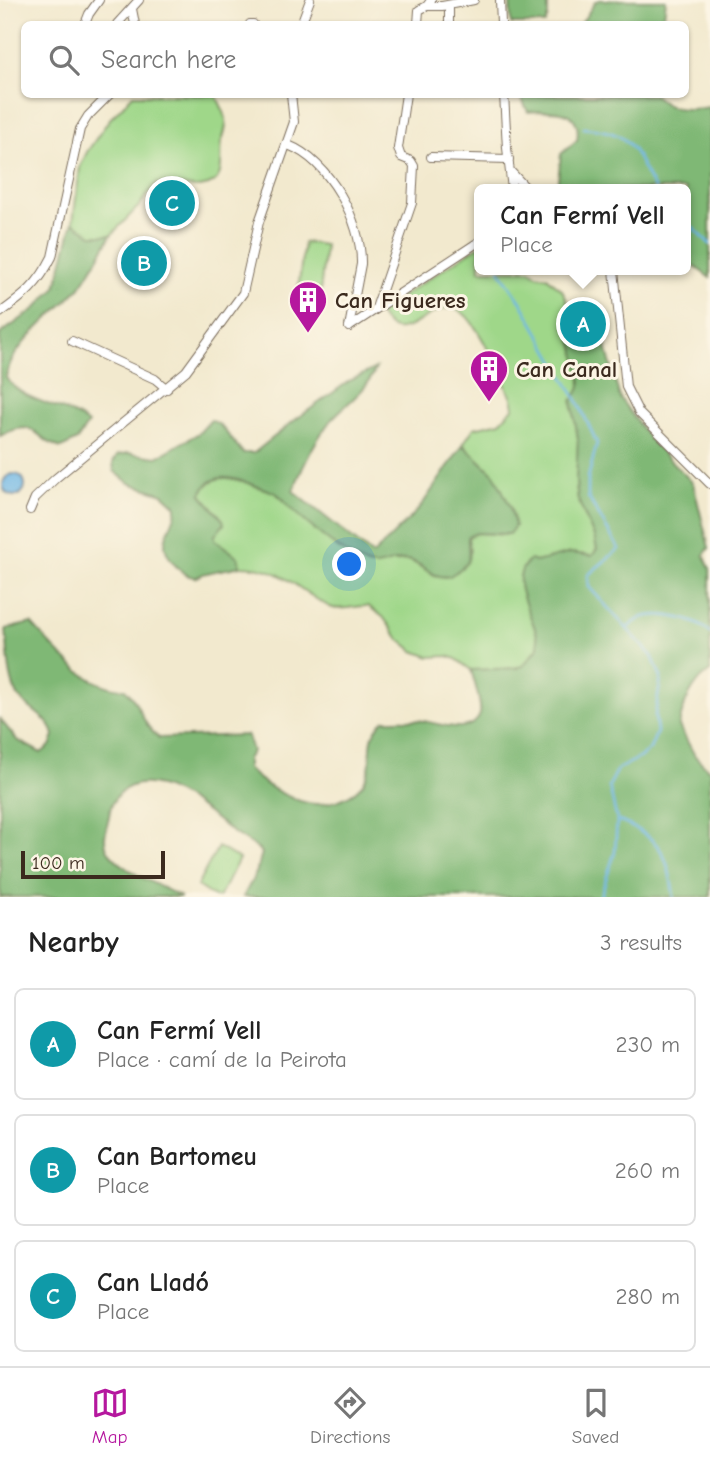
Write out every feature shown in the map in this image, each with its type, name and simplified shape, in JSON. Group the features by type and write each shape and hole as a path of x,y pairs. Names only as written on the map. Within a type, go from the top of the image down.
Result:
{"street":[{"path":"86,21 99,0"},
{"path":"120,21 139,0"},
{"path":"302,21 310,0"},
{"path":"418,21 419,10 429,3 449,5 474,0"},
{"path":"500,0 501,21"},
{"path":"449,5 449,21"},
{"path":"132,9 134,21"},
{"path":"0,313 29,293 43,275 52,257 79,129 106,98"},
{"path":"30,510 35,498 57,478 186,371 243,293 259,222 294,122 291,98"},
{"path":"376,307 412,203 414,166 411,161 401,157 398,148 406,98"},
{"path":"504,98 512,184"},
{"path":"288,145 332,180 355,225 361,264 349,327 474,245"},
{"path":"431,157 509,159"},
{"path":"511,173 522,184"},
{"path":"615,275 626,387 639,414 710,484"},
{"path":"72,341 155,379 167,389"}],"green space":[{"path":"510,0 548,0 546,21 511,21"},
{"path":"666,0 663,21 583,21 595,2"},
{"path":"130,98 217,98 226,123 217,180 198,187 156,184 111,235 92,235 73,222 80,167 109,120"},
{"path":"521,98 658,98 673,107 710,107 710,278 691,264 691,184 558,184 561,154 577,140 578,129 575,121 563,112 528,112"},
{"path":"73,222 92,235 111,235 80,287 36,330 16,354 6,378 24,394 68,412 88,424 77,440 62,448 29,429 12,430 0,436 0,334 36,308 56,287"},
{"path":"304,242 325,245 320,294 298,291"},
{"path":"474,249 474,275 547,277 562,290 566,298 569,307 565,326 577,355 581,374 581,386 572,401 578,439 576,486 578,500 597,549 592,556 571,553 536,562 530,560 522,569 521,590 534,626 538,648 523,666 499,670 471,670 448,656 430,657 414,651 399,639 383,617 368,606 344,609 330,607 278,574 255,567 240,566 238,557 215,540 214,535 224,524 223,520 201,494 212,481 227,478 274,492 327,538 367,565 409,560 434,575 446,577 458,571 470,551 468,537 477,533 505,535 514,520 510,506 494,474 463,444 474,428 500,422 514,407 483,340 463,313 451,308 440,310 407,327 397,329 388,325 378,312"},
{"path":"571,332 605,343 620,398 650,440 693,483 709,548 704,555 710,569 710,671 698,681 689,695 679,726 695,756 710,771 710,897 243,897 256,873 262,853 178,794 147,784 133,785 120,793 114,801 110,809 105,843 116,860 181,897 0,897 0,719 17,740 41,753 50,746 54,735 47,722 19,697 15,690 6,629 31,623 84,675 111,687 125,689 135,701 148,726 159,738 247,735 252,751 247,759 247,768 275,790 308,803 340,799 361,786 370,763 373,735 384,720 419,720 455,727 470,725 476,721 480,714 480,705 471,670 517,668 523,666 538,648 534,626 521,590 522,569 530,560 536,562 571,553 592,556 597,549 578,500 578,439 572,401 581,381"},
{"path":"376,368 362,390 333,418 321,434 293,491 373,555 419,509 463,445 494,474 510,506 515,526 509,534 477,533 468,536 467,562 450,576 443,577 407,560 375,566 365,564 327,540 275,493 246,482 220,478 206,485 201,494 223,520 224,524 215,535 215,540 238,557 240,566 192,577 175,565 166,548 166,538 176,506 163,494 129,483 114,471 113,462 118,455 128,453 157,457 199,433 211,420 220,425 243,453 254,453 349,381"},
{"path":"218,847 239,859 219,897 214,897 197,886"}],"water":[{"path":"14,474 22,477 25,485 22,493 14,496 6,493 3,485 6,477"}],"waterway":[{"path":"584,128 601,130 623,139 636,154 652,184"},
{"path":"691,226 710,244"},
{"path":"502,275 521,302 578,402 597,443 588,478 588,497 619,549 588,575 589,587 652,656 661,677 655,716 657,732 650,749 618,769 609,786 617,820 615,852 600,897"},
{"path":"627,628 641,618 658,615 688,620 710,633"},
{"path":"619,821 645,834 660,849 665,858 674,897"}],"place":[{"name":"Can Lladó","path":"172,203"},
{"name":"Can Bartomeu","path":"144,263"},
{"name":"Can Fermí Vell","path":"583,324"},
{"name":"Can Figueres","path":"308,334"},
{"name":"Can Canal","path":"489,403"}]}
